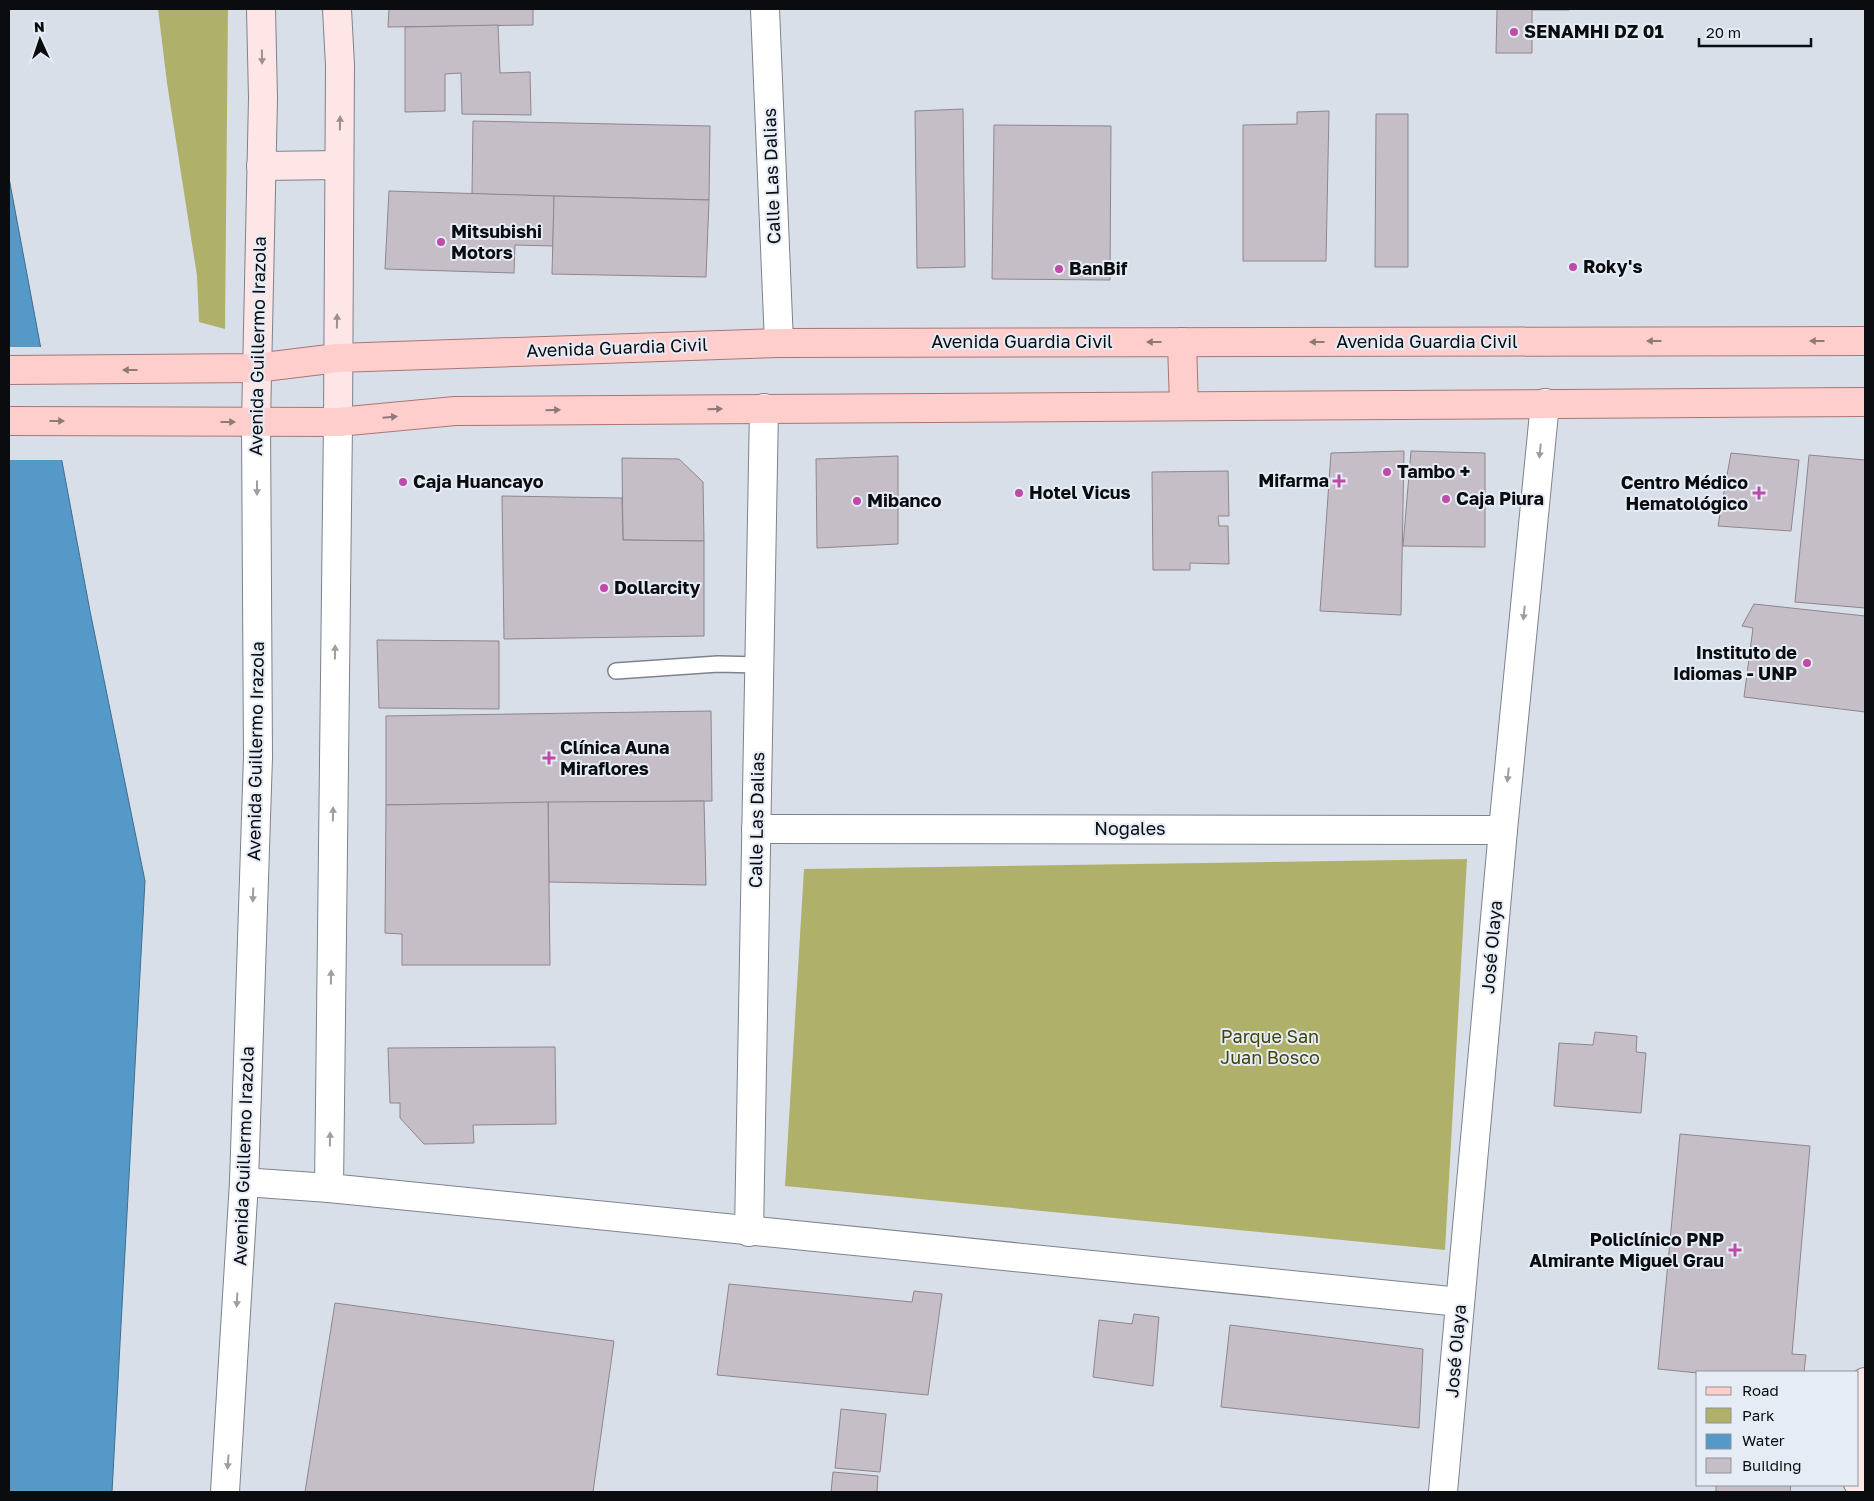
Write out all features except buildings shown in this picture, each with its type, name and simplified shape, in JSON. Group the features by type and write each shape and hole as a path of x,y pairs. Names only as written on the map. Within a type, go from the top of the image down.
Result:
{"main road":[{"name":"Avenida Guillermo Irazola","path":"256,422 263,98 261,9"},
{"path":"338,9 340,65 338,422"},
{"path":"261,166 339,165"},
{"name":"Avenida Guardia Civil","path":"9,370 256,368 337,358 778,343 1865,341"},
{"path":"1182,342 1184,406"},
{"path":"9,421 338,422 455,411 1865,402"},
{"path":"1859,1469 1865,1382"}],"street":[{"name":"Calle Las Dalias","path":"766,9 778,343"},
{"name":"José Olaya","path":"1444,1492 1503,830 1545,403"},
{"name":"Calle Las Dalias","path":"749,1232 764,408"},
{"name":"Avenida Guillermo Irazola","path":"225,1492 244,1182 258,757 256,422"},
{"path":"329,1188 338,422"},
{"name":"Nogales","path":"756,829 1503,830"},
{"path":"244,1182 329,1188 749,1232 1460,1302"}],"lane":[{"path":"616,671 718,664 759,665"}],"green space":[{"path":"158,9 228,9 225,329 199,322 197,276 167,83"},
{"name":"Parque San Juan Bosco","path":"1467,859 1445,1250 785,1186 804,869"}],"water":[{"path":"9,178 90,611 145,881 112,1492 9,1492"}],"pier":[{"path":"9,347 43,347 64,460 9,460"}],"place":[{"name":"SENAMHI DZ 01","path":"1514,32"},
{"name":"Mitsubishi Motors","path":"441,242"},
{"name":"Roky's","path":"1573,267"},
{"name":"BanBif","path":"1059,269"},
{"name":"Tambo +","path":"1387,472"},
{"name":"Mifarma","path":"1339,481"},
{"name":"Caja Huancayo","path":"403,482"},
{"name":"Hotel Vicus","path":"1019,493"},
{"name":"Centro Médico Hematológico","path":"1759,493"},
{"name":"Caja Piura","path":"1446,499"},
{"name":"Mibanco","path":"857,501"},
{"name":"Dollarcity","path":"604,588"},
{"name":"Instituto de Idiomas - UNP","path":"1807,663"},
{"name":"Clínica Auna Miraflores","path":"549,758"},
{"name":"Policlínico PNP Almirante Miguel Grau","path":"1735,1250"}]}
